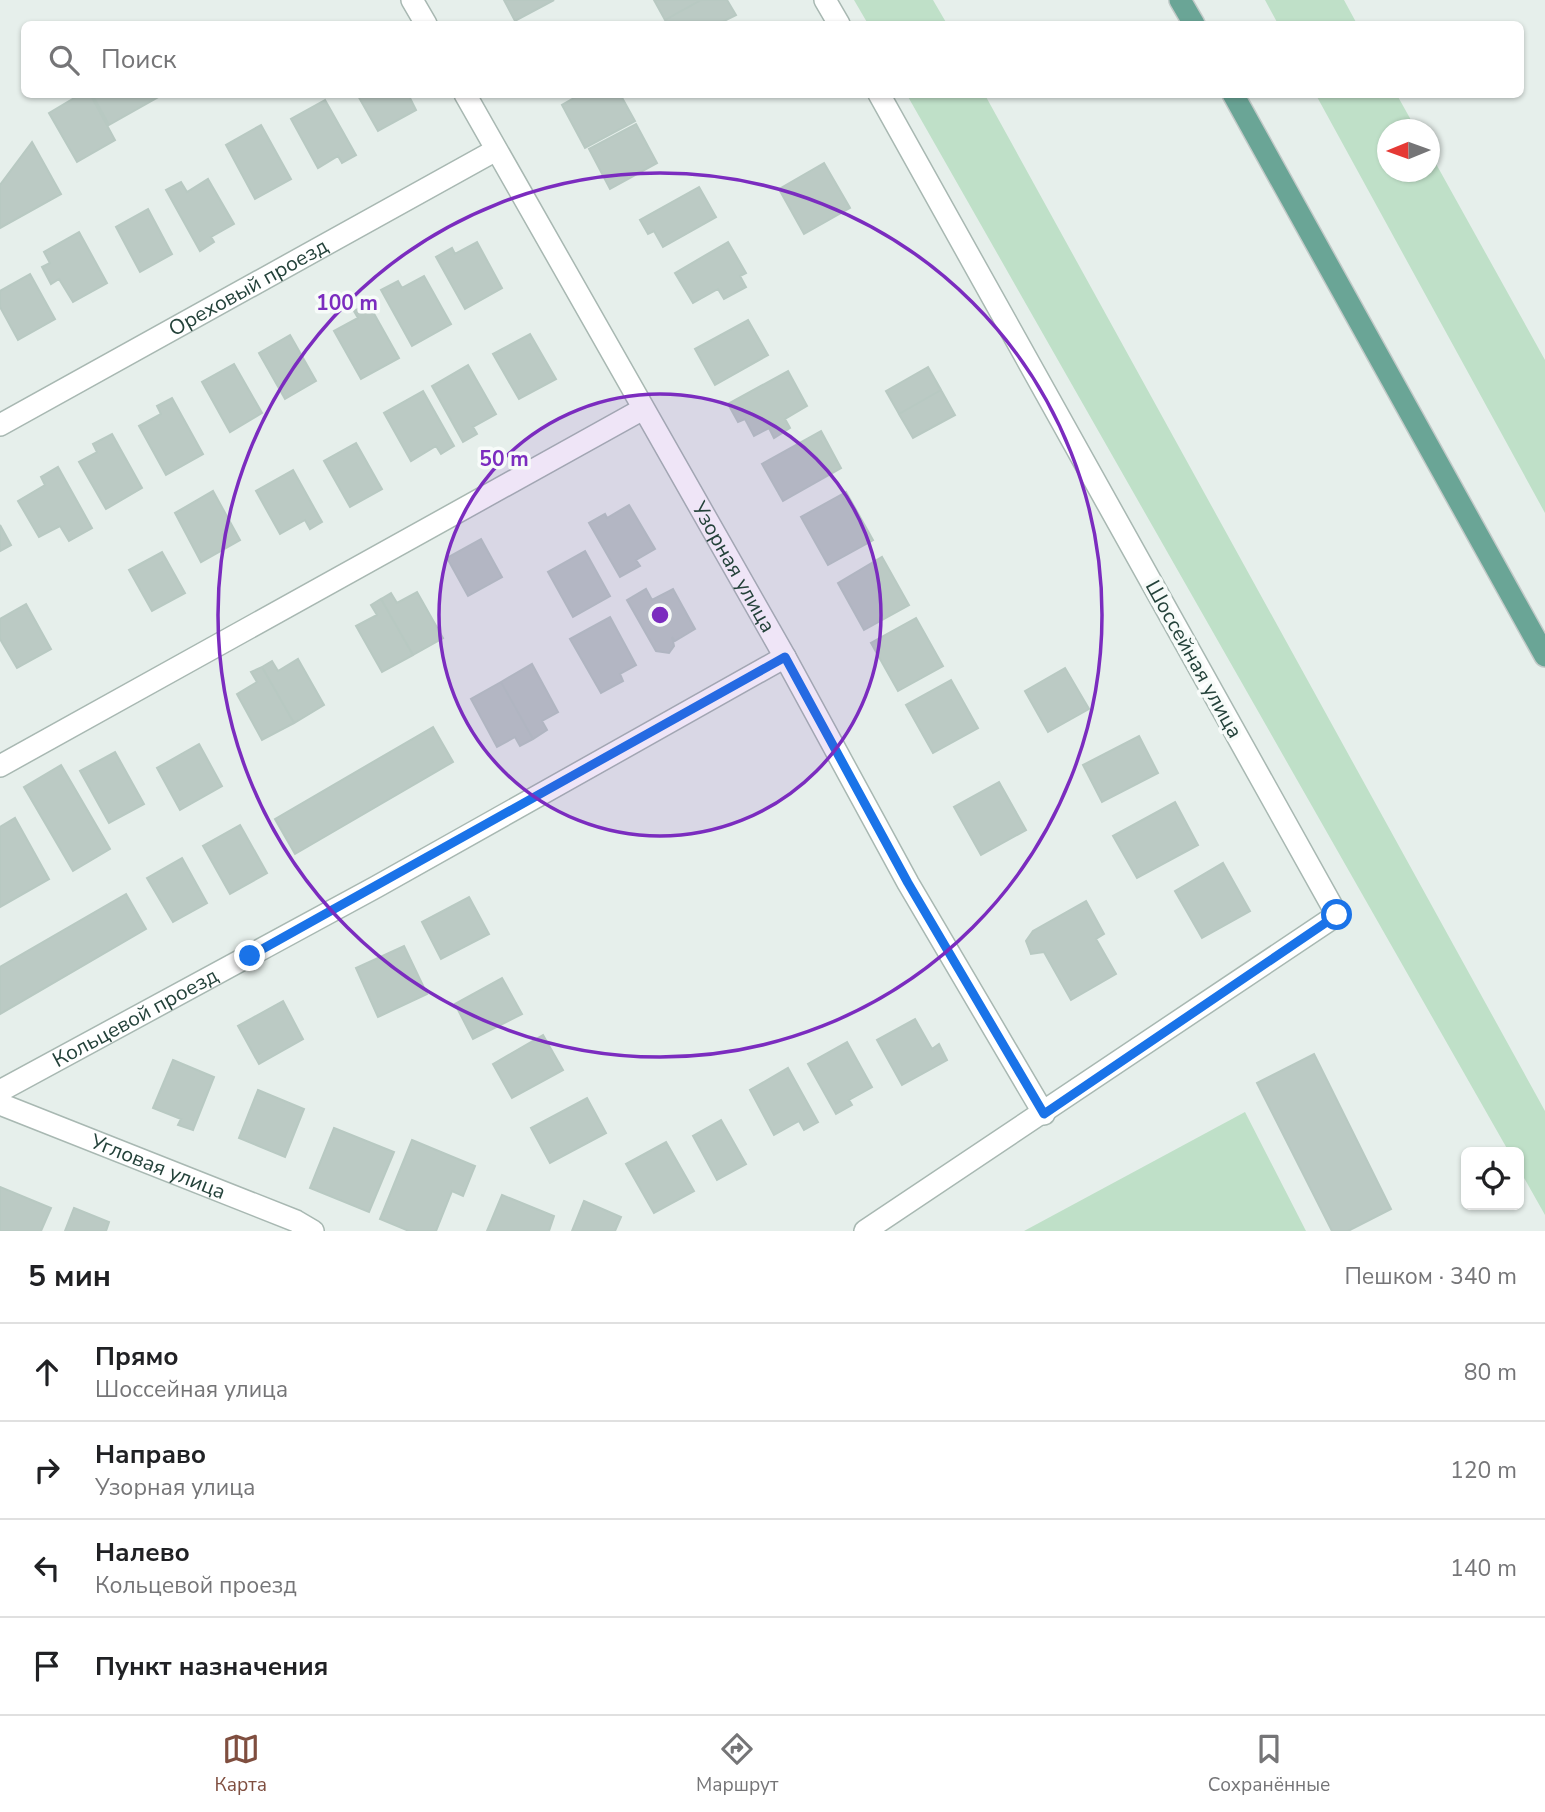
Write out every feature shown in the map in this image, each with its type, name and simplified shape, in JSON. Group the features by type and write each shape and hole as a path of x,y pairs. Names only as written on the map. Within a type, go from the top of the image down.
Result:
{"main road":[{"path":"1180,0 1192,21"},
{"path":"1235,98 1545,656"}],"street":[{"path":"412,0 424,21"},
{"path":"825,0 837,21"},
{"name":"Узорная улица","path":"467,98 785,657 908,883 1044,1114"},
{"name":"Шоссейная улица","path":"881,98 1337,915 1044,1114"},
{"name":"Ореховый проезд","path":"0,425 496,150"},
{"path":"0,766 643,409"},
{"name":"Кольцевой проезд","path":"0,1091 365,893 785,657"},
{"name":"Угловая улица","path":"0,1104 296,1221 313,1231"},
{"path":"865,1231 1044,1114"}],"green space":[{"path":"854,0 933,0 945,21 866,21"},
{"path":"1265,0 1344,0 1355,21 1276,21"},
{"path":"909,98 987,98 1545,1111 1545,1215 1524,1178 1524,1147 1506,1147"},
{"path":"1318,98 1399,98 1410,119 1377,119 1377,182 1440,182 1440,171 1545,360 1545,513"},
{"path":"1245,1112 1306,1231 1024,1231"}],"building":[{"path":"504,0 554,0 515,21"},
{"path":"654,0 701,0 665,20"},
{"path":"701,0 727,0 736,15 724,21 665,20"},
{"path":"74,98 92,98 115,140 77,162 49,113"},
{"path":"94,98 156,98 109,125"},
{"path":"359,98 410,98 416,110 378,131"},
{"path":"574,98 622,98 635,121 585,148 562,105"},
{"path":"325,100 356,155 342,163 338,156 318,168 291,119"},
{"path":"636,124 657,163 610,189 589,149"},
{"path":"261,125 291,179 255,199 226,145"},
{"path":"32,142 61,194 0,228 0,185"},
{"path":"824,163 850,208 804,234 779,189"},
{"path":"208,179 234,224 211,237 214,242 200,251 166,190 181,182 187,192"},
{"path":"699,187 716,217 663,247 654,231 648,234 640,220"},
{"path":"148,209 172,254 140,272 116,227"},
{"path":"79,232 107,283 73,302 59,279 51,284 42,267 50,263 44,252"},
{"path":"477,242 502,288 465,309 436,257 452,248 455,254"},
{"path":"728,242 746,273 740,276 746,287 724,299 718,289 693,303 675,273"},
{"path":"30,274 55,319 18,340 0,307 0,291"},
{"path":"424,276 451,324 412,346 381,290 398,281 402,288"},
{"path":"368,303 399,358 361,379 334,331 358,318 354,311"},
{"path":"748,320 768,355 715,385 695,349"},
{"path":"530,334 556,379 519,399 493,354"},
{"path":"290,335 316,381 285,399 259,353"},
{"path":"234,364 262,413 230,432 202,382"},
{"path":"468,365 496,414 473,427 477,434 463,442 432,386"},
{"path":"928,367 941,390 899,414 886,391"},
{"path":"788,371 807,406 785,419 790,428 774,438 769,428 754,436 745,419 738,422 728,404"},
{"path":"941,390 955,415 913,438 899,414"},
{"path":"423,391 454,446 441,454 436,446 411,461 384,413"},
{"path":"172,398 203,454 166,475 139,426 161,414 157,406"},
{"path":"821,431 841,468 783,501 762,464"},
{"path":"112,434 142,488 106,509 79,462 97,452 93,444"},
{"path":"356,443 382,489 350,507 324,461"},
{"path":"58,467 92,528 69,541 60,526 39,537 18,501 45,485 41,477"},
{"path":"293,470 322,522 310,529 305,520 280,534 256,491"},
{"path":"213,491 240,540 201,562 175,513"},
{"path":"846,492 873,540 828,565 801,517"},
{"path":"629,505 655,549 636,560 640,566 620,577 589,523 605,514 607,518"},
{"path":"0,525 11,545 0,551"},
{"path":"481,539 502,577 468,596 447,558"},
{"path":"585,551 610,596 573,617 548,572"},
{"path":"162,552 185,593 152,611 129,570"},
{"path":"882,557 909,605 864,630 838,583"},
{"path":"646,589 652,600 673,589 695,629 675,641 672,637 674,646 669,653 656,651 627,600"},
{"path":"417,592 443,638 413,655 381,599 391,593 397,603"},
{"path":"381,599 413,655 382,672 356,626 377,615 371,605"},
{"path":"26,604 51,649 17,668 0,639 0,619"},
{"path":"610,617 636,665 620,674 623,681 601,693 570,639"},
{"path":"916,618 943,666 898,691 871,643"},
{"path":"298,659 324,705 294,723 262,667 272,661 278,671"},
{"path":"532,664 558,712 542,721 547,730 533,739 501,682"},
{"path":"262,667 294,723 262,740 237,694 257,682 251,672"},
{"path":"1065,668 1089,709 1048,732 1025,691"},
{"path":"951,680 978,728 933,753 906,705"},
{"path":"501,682 533,739 520,746 515,737 497,747 471,699"},
{"path":"433,727 453,762 295,854 275,819"},
{"path":"1139,736 1158,773 1102,802 1083,765"},
{"path":"199,744 222,786 180,810 157,768"},
{"path":"115,752 144,804 109,823 80,771"},
{"path":"61,765 110,849 73,871 24,787"},
{"path":"999,782 1026,830 981,855 954,807"},
{"path":"1175,802 1198,845 1137,878 1113,836"},
{"path":"15,818 49,879 0,907 0,827"},
{"path":"240,825 267,873 230,894 203,846"},
{"path":"182,858 207,903 173,922 147,878"},
{"path":"1223,863 1250,911 1202,938 1175,891"},
{"path":"126,894 146,929 0,1014 0,967"},
{"path":"469,897 489,934 441,959 422,922"},
{"path":"1086,901 1104,934 1096,939 1116,974 1071,1000 1044,952 1031,954 1026,941 1033,931"},
{"path":"404,946 427,994 378,1017 356,968"},
{"path":"502,978 522,1014 473,1039 455,1004"},
{"path":"283,1001 303,1039 259,1064 238,1026"},
{"path":"915,1019 932,1049 939,1044 947,1060 902,1085 877,1040"},
{"path":"543,1035 563,1070 512,1098 493,1064"},
{"path":"847,1042 872,1087 849,1100 852,1105 836,1114 808,1064"},
{"path":"1314,1054 1391,1209 1348,1231 1332,1231 1257,1083"},
{"path":"173,1060 214,1077 193,1130 178,1125 181,1119 153,1108"},
{"path":"788,1068 818,1122 804,1130 799,1121 774,1135 750,1090"},
{"path":"258,1090 304,1109 285,1157 239,1138"},
{"path":"587,1098 606,1133 550,1163 531,1128"},
{"path":"721,1120 746,1164 717,1180 693,1136"},
{"path":"334,1128 394,1152 369,1212 310,1188"},
{"path":"412,1140 475,1166 463,1196 452,1191 436,1231 409,1231 380,1219"},
{"path":"666,1142 694,1191 654,1213 626,1164"},
{"path":"0,1187 51,1208 41,1231 0,1231"},
{"path":"502,1195 554,1216 549,1231 487,1231"},
{"path":"584,1201 621,1217 615,1231 572,1231"},
{"path":"74,1208 109,1222 106,1231 65,1231"}],"route":[{"path":"250,956 785,657 908,883 1044,1114 1337,915"}]}
